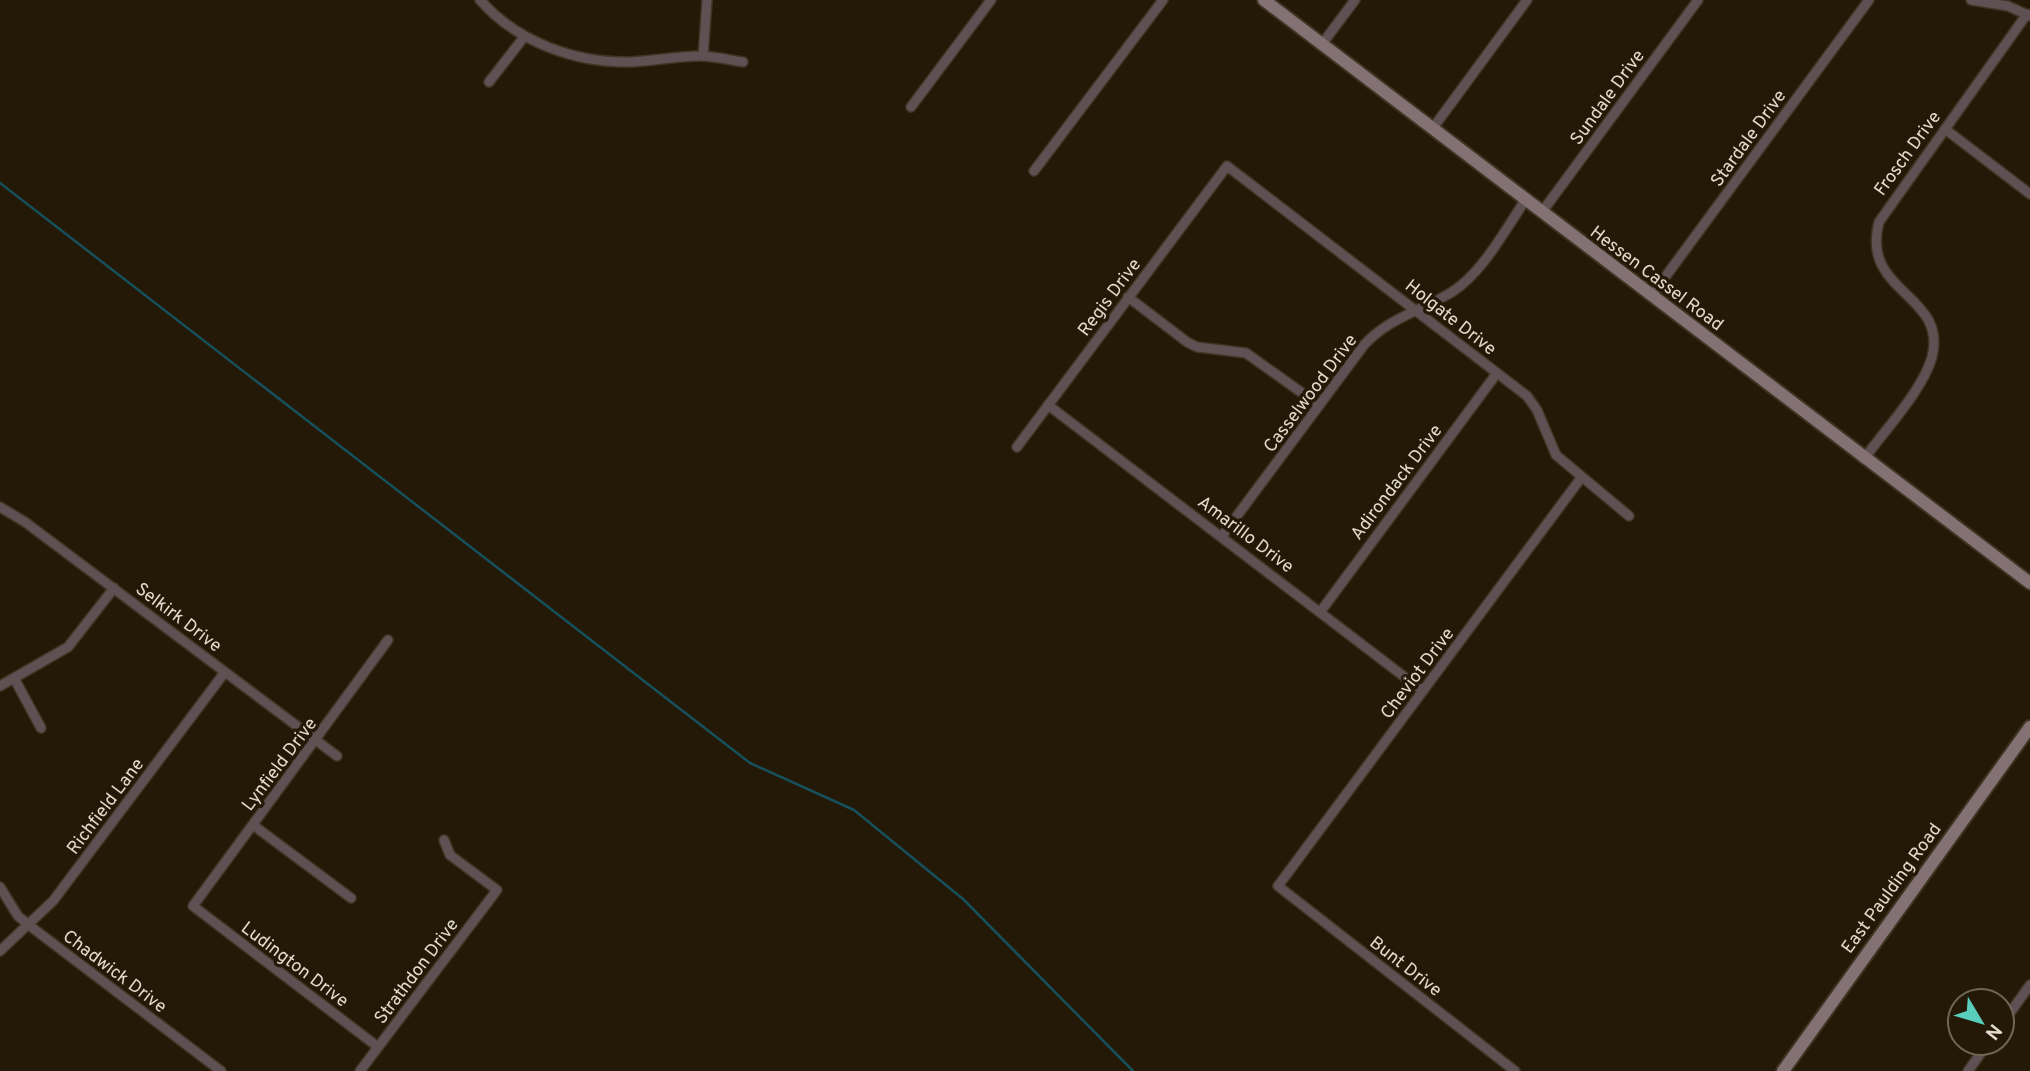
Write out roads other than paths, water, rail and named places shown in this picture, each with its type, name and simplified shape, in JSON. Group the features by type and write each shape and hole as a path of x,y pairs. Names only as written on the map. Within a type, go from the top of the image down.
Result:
{"main road":[{"name":"Hessen Cassel Road","path":"1264,0 2030,583"},
{"name":"East Paulding Road","path":"1783,1071 2030,727"}],"street":[{"path":"480,0 524,37 554,50 594,60 629,62 703,56 743,62"},
{"path":"911,107 991,0"},
{"path":"1034,171 1163,0"},
{"path":"1322,44 1354,0"},
{"path":"1433,128 1527,0"},
{"name":"Sundale Drive","path":"1542,212 1698,0"},
{"name":"Stardale Drive","path":"1652,295 1869,0"},
{"path":"1971,0 2008,6 2029,15"},
{"path":"703,56 707,1"},
{"name":"Frosch Drive","path":"1864,459 1922,377 1933,351 1930,327 1923,311 1881,268 1875,250 1876,232 1883,213 2029,15"},
{"path":"489,82 524,37"},
{"path":"1945,129 2030,194"},
{"name":"Regis Drive","path":"1017,447 1227,166"},
{"name":"Holgate Drive","path":"1227,166 1527,396 1537,410 1556,455 1629,516"},
{"name":"Casselwood Drive","path":"1222,536 1373,335 1415,308 1453,291 1485,258 1526,199"},
{"path":"1128,297 1187,342 1197,347 1246,353 1319,405"},
{"name":"Adirondack Drive","path":"1321,611 1497,373"},
{"name":"Amarillo Drive","path":"1048,405 1423,691"},
{"name":"Cheviot Drive","path":"1278,886 1581,478"},
{"name":"Selkirk Drive","path":"0,507 114,588 337,756"},
{"path":"0,686 68,647 114,588"},
{"name":"Lynfield Drive","path":"193,906 317,741 388,640"},
{"name":"Richfield Lane","path":"0,951 30,926 53,901 225,672"},
{"path":"14,678 41,727"},
{"path":"253,825 351,898"},
{"name":"Strathdon Drive","path":"360,1071 497,890 450,855 444,840"},
{"name":"Bunt Drive","path":"1278,886 1515,1071"},
{"name":"Chadwick Drive","path":"0,887 18,916 30,926 221,1071"},
{"name":"Ludington Drive","path":"193,906 378,1047"},
{"path":"2016,1004 2030,985"}],"waterway":[{"path":"0,183 750,763 854,810 963,899 1133,1071"}]}
